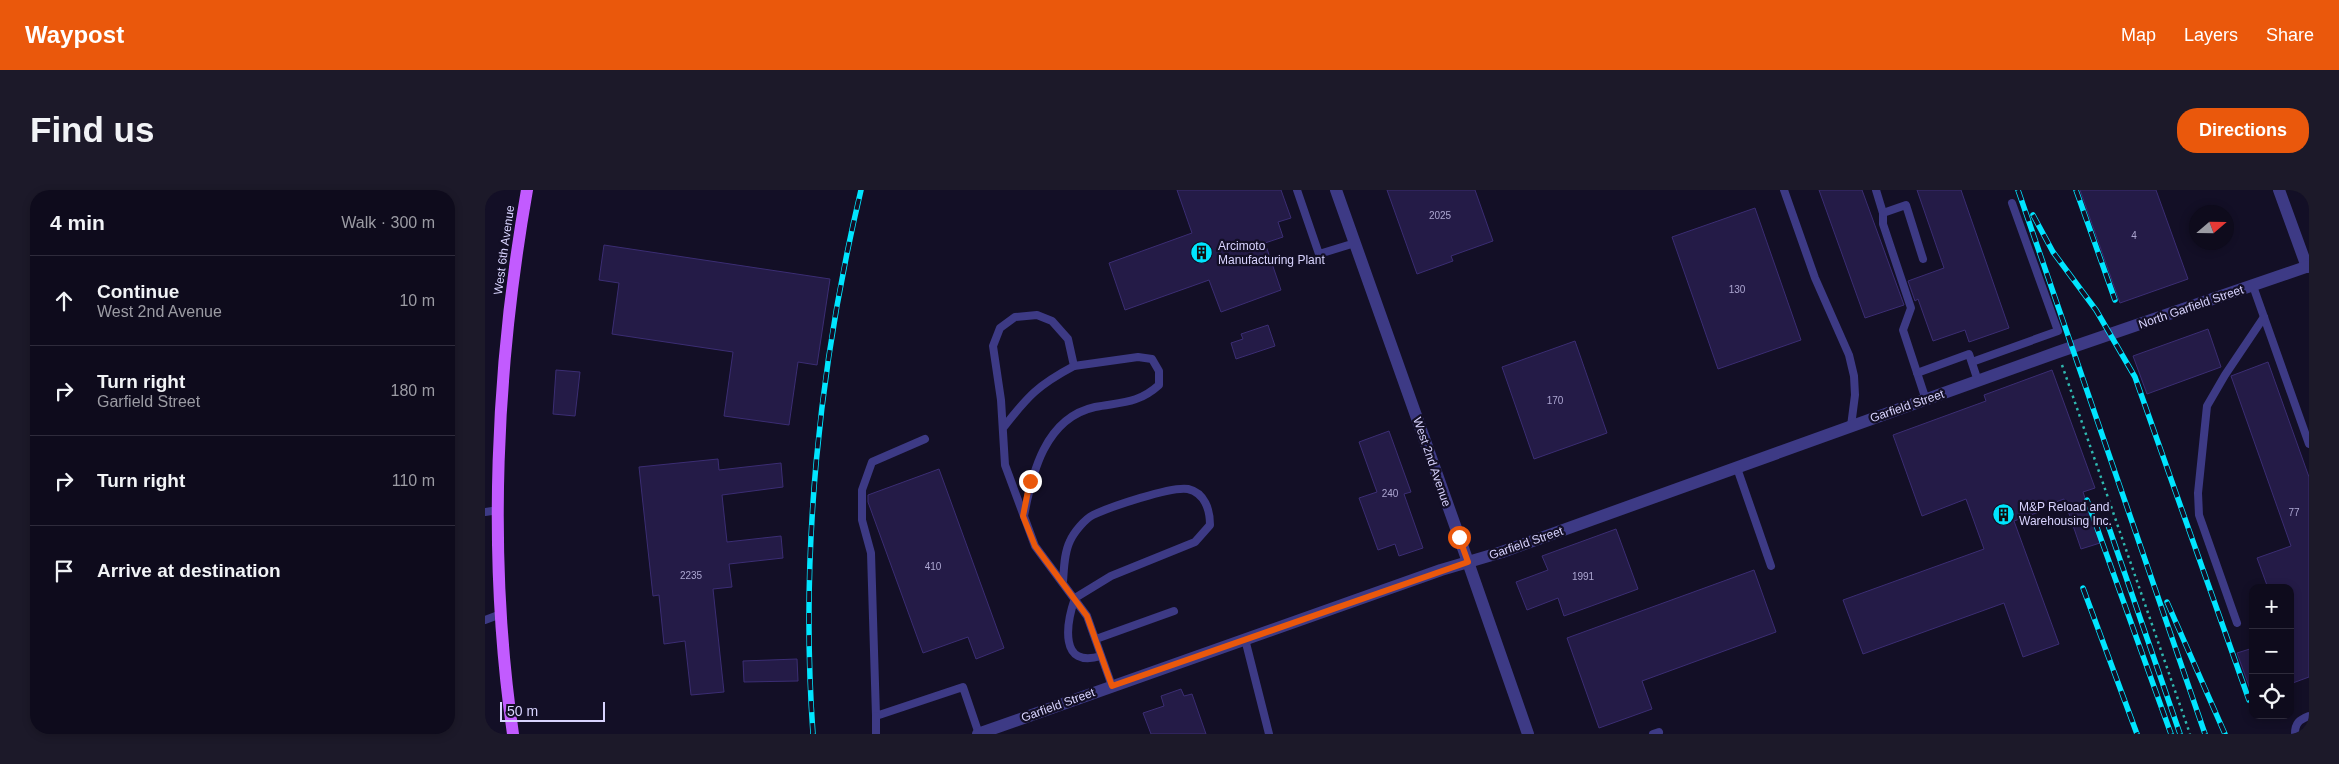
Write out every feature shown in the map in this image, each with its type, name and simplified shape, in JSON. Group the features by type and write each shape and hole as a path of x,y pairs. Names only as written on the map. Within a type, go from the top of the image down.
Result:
{"main road":[{"name":"West 6th Avenue","path":"513,734 501,614 499,510 505,360 513,278 527,190"}],"street":[{"name":"West 2nd Avenue","path":"1336,190 1528,734"},
{"path":"2279,190 2308,266"},
{"name":"North Garfield Street","path":"2072,347 2308,266"},
{"name":"Garfield Street","path":"978,734 1245,639 1502,552 2072,347"}],"lane":[{"path":"1297,190 1319,254 1355,243"},
{"path":"1783,190 1815,278 1849,355 1855,395 1851,426"},
{"path":"1876,190 1883,213 1883,224 1911,308 1903,330 1926,400"},
{"path":"1972,362 2058,331 2012,204"},
{"path":"1883,213 1906,205 1923,260"},
{"path":"2253,286 2309,444"},
{"path":"1074,366 1069,339 1052,321 1037,314 1015,317 1000,328 993,346 1003,428 1005,465 1035,546 1087,616 1112,686"},
{"path":"2237,623 2199,515 2198,493 2207,406 2225,375 2264,317"},
{"path":"1917,373 1969,354 1978,381"},
{"path":"1003,428 1027,397 1046,381 1074,366 1138,357 1152,359 1159,371 1159,385 1146,397 1093,408 1075,415 1059,426 1043,450 1030,481 1023,516"},
{"path":"876,734 871,553 862,520 862,490 872,462 925,439"},
{"path":"1737,468 1771,566"},
{"path":"1063,582 1070,540 1091,516 1173,489 1190,490 1205,500 1210,512 1211,525 1195,542 1111,576 1075,598 1067,620 1067,640 1080,658 1087,660 1101,656"},
{"path":"485,512 499,510"},
{"path":"1096,639 1174,611"},
{"path":"485,620 501,614"},
{"path":"1245,639 1269,734"},
{"path":"875,716 963,687 978,734"},
{"path":"2295,734 2296,725 2300,720 2309,716"}],"path":[{"path":"2058,352 2190,734"}],"building":[{"name":"Arcimoto Manufacturing Plant","path":"1177,190 1281,190 1291,218 1278,222 1283,237 1265,243 1281,290 1221,312 1209,280 1125,310 1109,263 1192,233"},
{"path":"1387,190 1475,190 1493,241 1451,256 1453,261 1417,274"},
{"path":"1819,190 1862,190 1904,305 1865,318"},
{"path":"1917,190 1961,190 2009,328 1969,342 1965,330 1933,341 1918,299 1915,301 1908,281 1944,268"},
{"path":"2080,190 2156,190 2188,279 2120,303"},
{"path":"1755,208 1801,340 1718,369 1672,237"},
{"path":"604,245 830,279 817,365 798,362 789,425 724,416 733,352 612,334 619,283 599,280"},
{"path":"1268,325 1275,346 1236,359 1231,343 1243,339 1241,334"},
{"path":"2208,329 2221,367 2147,394 2133,356"},
{"path":"1575,341 1607,433 1534,459 1502,367"},
{"path":"2268,362 2309,477 2309,677 2294,683 2294,584 2267,584 2257,558 2291,546 2231,376"},
{"path":"556,370 580,372 575,416 553,414"},
{"name":"M&P Reload and Warehousing Inc.","path":"2052,370 2095,488 2083,492 2100,543 2081,549 2064,499 2037,509 2039,512 2014,521 2059,644 2023,657 2004,603 1863,654 1843,600 1984,549 1966,499 1922,516 1893,435 1986,401 1984,395"},
{"path":"1389,431 1411,492 1404,494 1423,548 1399,556 1395,544 1378,550 1359,498 1377,492 1359,442"},
{"path":"718,459 719,470 781,463 783,487 722,495 727,542 781,536 783,558 729,564 732,587 713,589 724,692 691,695 685,641 664,644 659,595 653,596 639,467"},
{"path":"939,469 1004,648 976,659 968,637 923,653 868,502 868,495"},
{"path":"1616,529 1638,589 1564,616 1558,598 1527,610 1516,582 1548,570 1542,556"},
{"path":"1754,570 1776,632 1642,681 1652,709 1599,728 1567,638"},
{"path":"2249,649 2249,686 2237,653"},
{"path":"797,659 798,681 744,682 743,661"},
{"path":"1181,689 1184,696 1192,694 1206,734 1151,734 1143,713 1164,706 1161,696"}],"railway":[{"path":"813,734 809,597 816,460 834,324 846,256 861,190"},
{"path":"2018,190 2205,734"},
{"path":"2076,190 2115,300"},
{"path":"2033,215 2053,252 2096,310 2135,377 2249,700"},
{"path":"2087,500 2171,734"},
{"path":"2106,519 2180,734"},
{"path":"2083,588 2137,734"},
{"path":"2167,602 2225,734"}],"place":[{"name":"Arcimoto Manufacturing Plant","path":"1202,253"},
{"name":"M&P Reload and Warehousing Inc.","path":"2003,514"}],"route":[{"path":"1030,481 1023,516 1035,546 1087,616 1112,686 1468,562 1459,537"}]}
